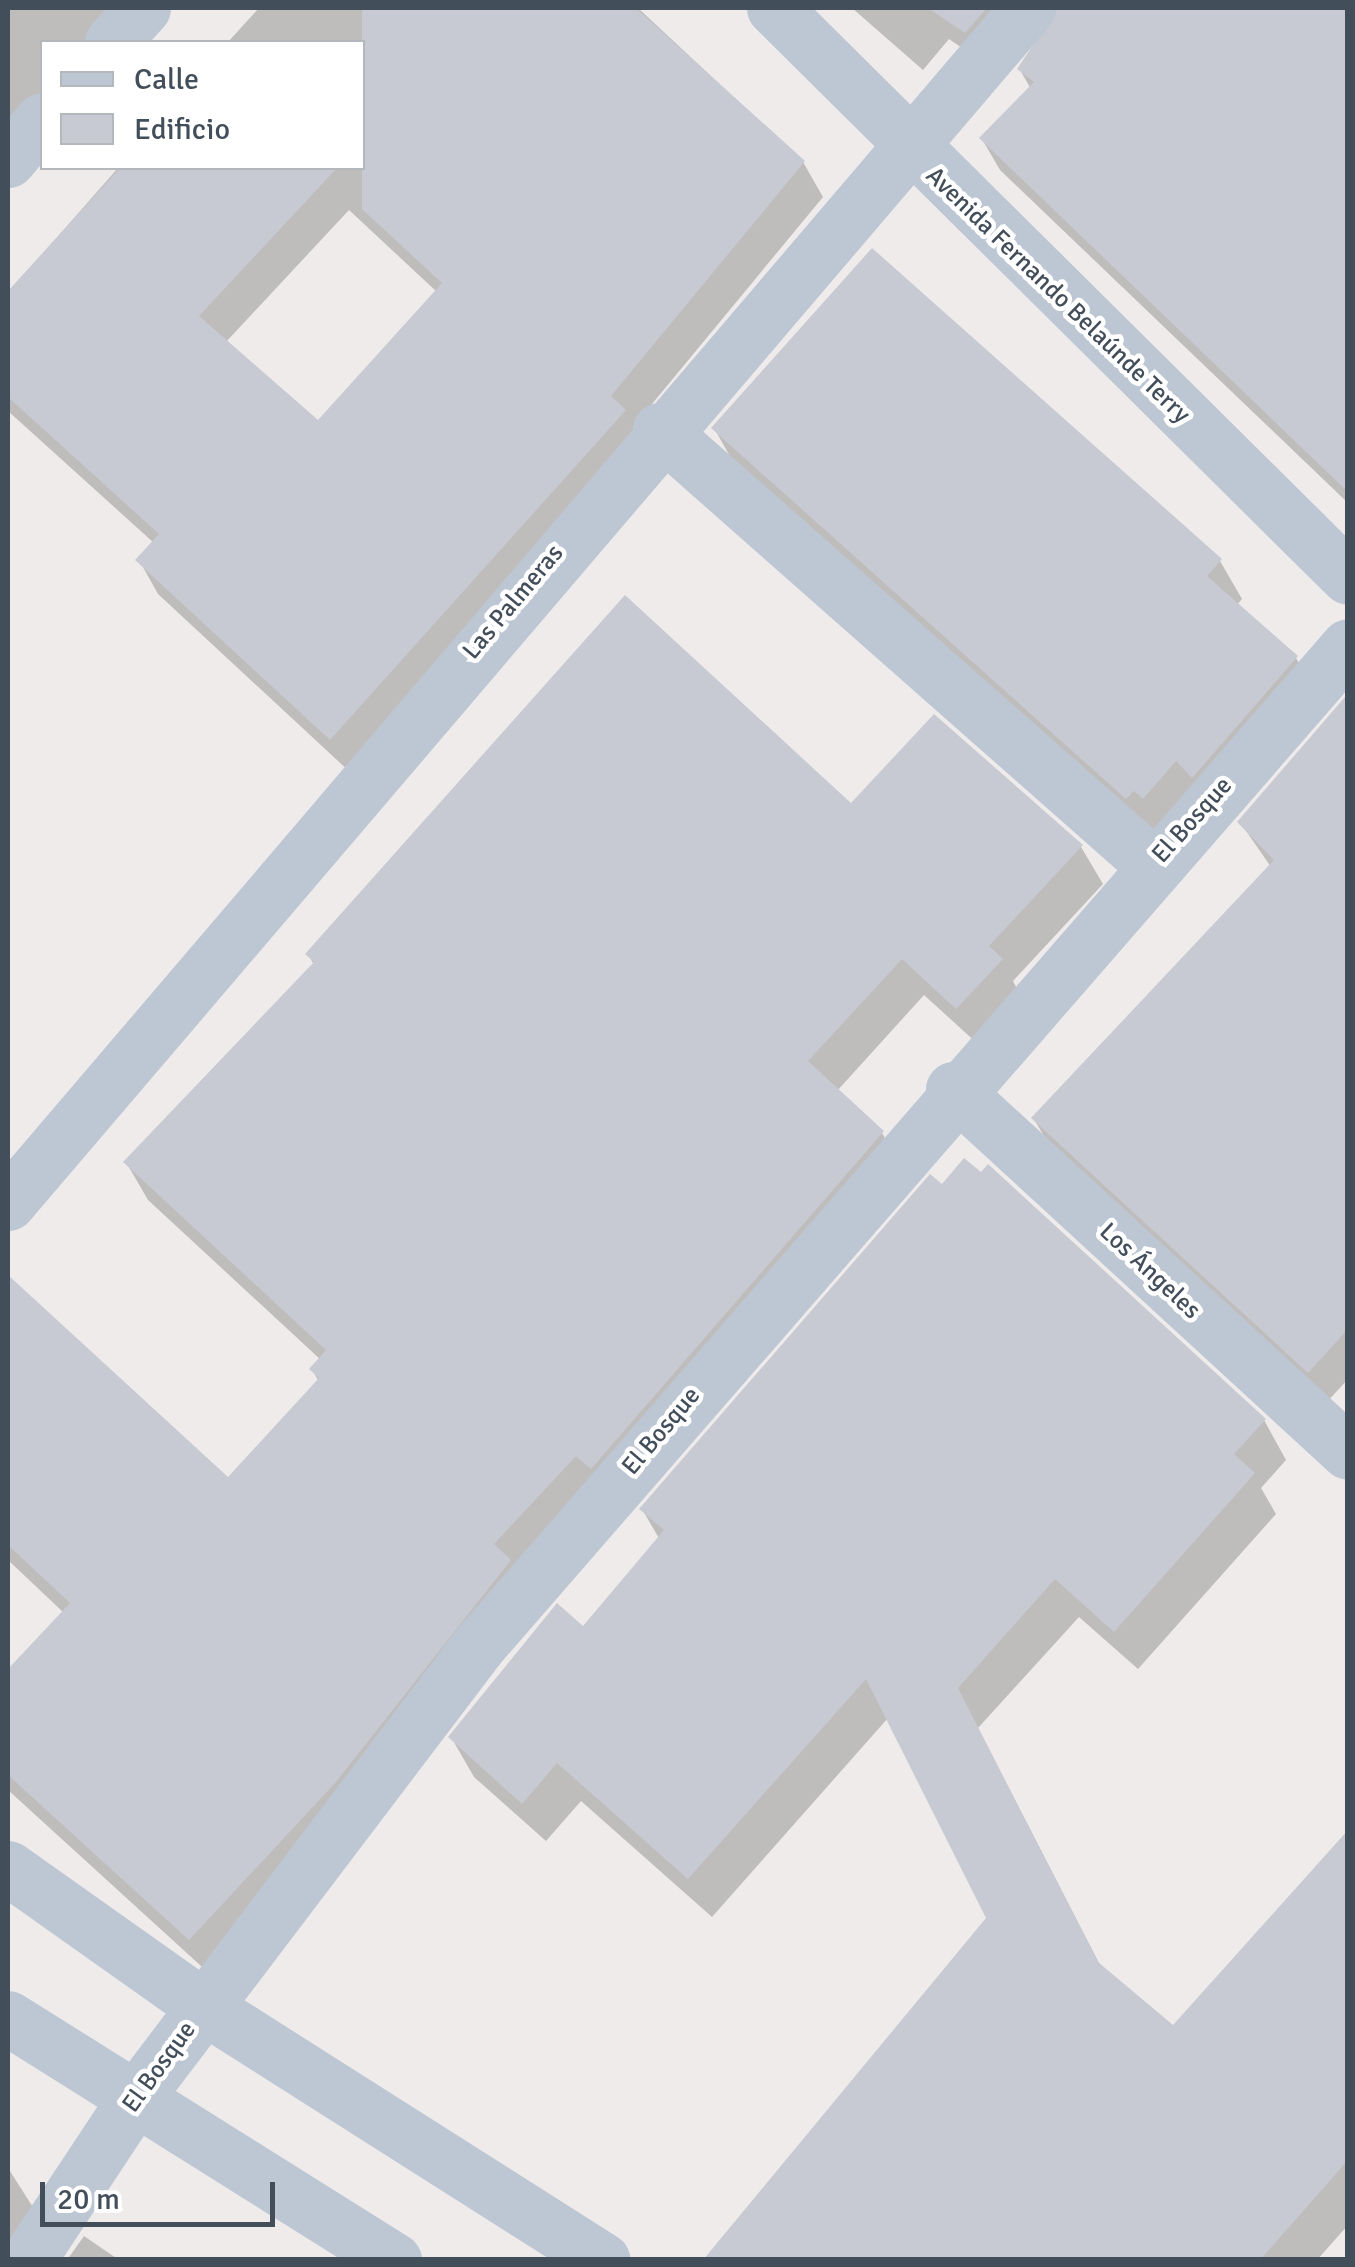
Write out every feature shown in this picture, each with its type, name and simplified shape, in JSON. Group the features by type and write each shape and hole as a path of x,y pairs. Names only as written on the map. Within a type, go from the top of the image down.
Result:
{"street":[{"path":"114,40 143,8"},
{"name":"Avenida Fernando Belaúnde Terry","path":"774,8 904,146 1348,577"},
{"name":"Las Palmeras","path":"8,1204 660,430 1028,8"},
{"path":"8,160 40,122"},
{"path":"660,430 1153,864"},
{"name":"El Bosque","path":"28,2260 136,2097 478,1645 954,1089 1348,646"},
{"name":"Los Ángeles","path":"954,1089 1348,1452"},
{"path":"8,1868 204,2007 602,2260"},
{"path":"8,2018 394,2260"}],"building":[{"path":"362,8 636,8 805,161 611,396 626,410 330,740 135,560 159,534 8,397 8,291 118,170 335,170 199,316 318,420 442,283 362,209"},
{"path":"928,8 987,8 965,33"},
{"path":"1058,8 1348,8 1348,492 979,138 1034,82 1017,69"},
{"path":"872,248 1222,559 1207,576 1298,656 1192,778 1176,761 1143,799 1134,791 1126,799 711,428"},
{"path":"625,595 851,803 934,714 1083,845 989,946 1003,959 956,1009 902,959 808,1061 884,1131 591,1469 576,1456 494,1544 511,1560 336,1782 189,1940 8,1775 8,1669 70,1603 8,1545 8,1275 228,1477 319,1378 309,1369 326,1350 123,1162 314,962 305,954"},
{"path":"1345,697 1348,1329 1308,1373 1031,1118 1274,860 1237,822"},
{"path":"964,1158 981,1172 988,1164 1266,1419 1234,1454 1255,1473 1114,1632 1055,1579 958,1688 1098,1962 1173,2025 1348,1830 1348,2160 1260,2260 703,2260 986,1918 866,1679 688,1879 557,1763 522,1804 448,1737 557,1603 583,1626 664,1530 639,1509 930,1174 942,1184"}]}
